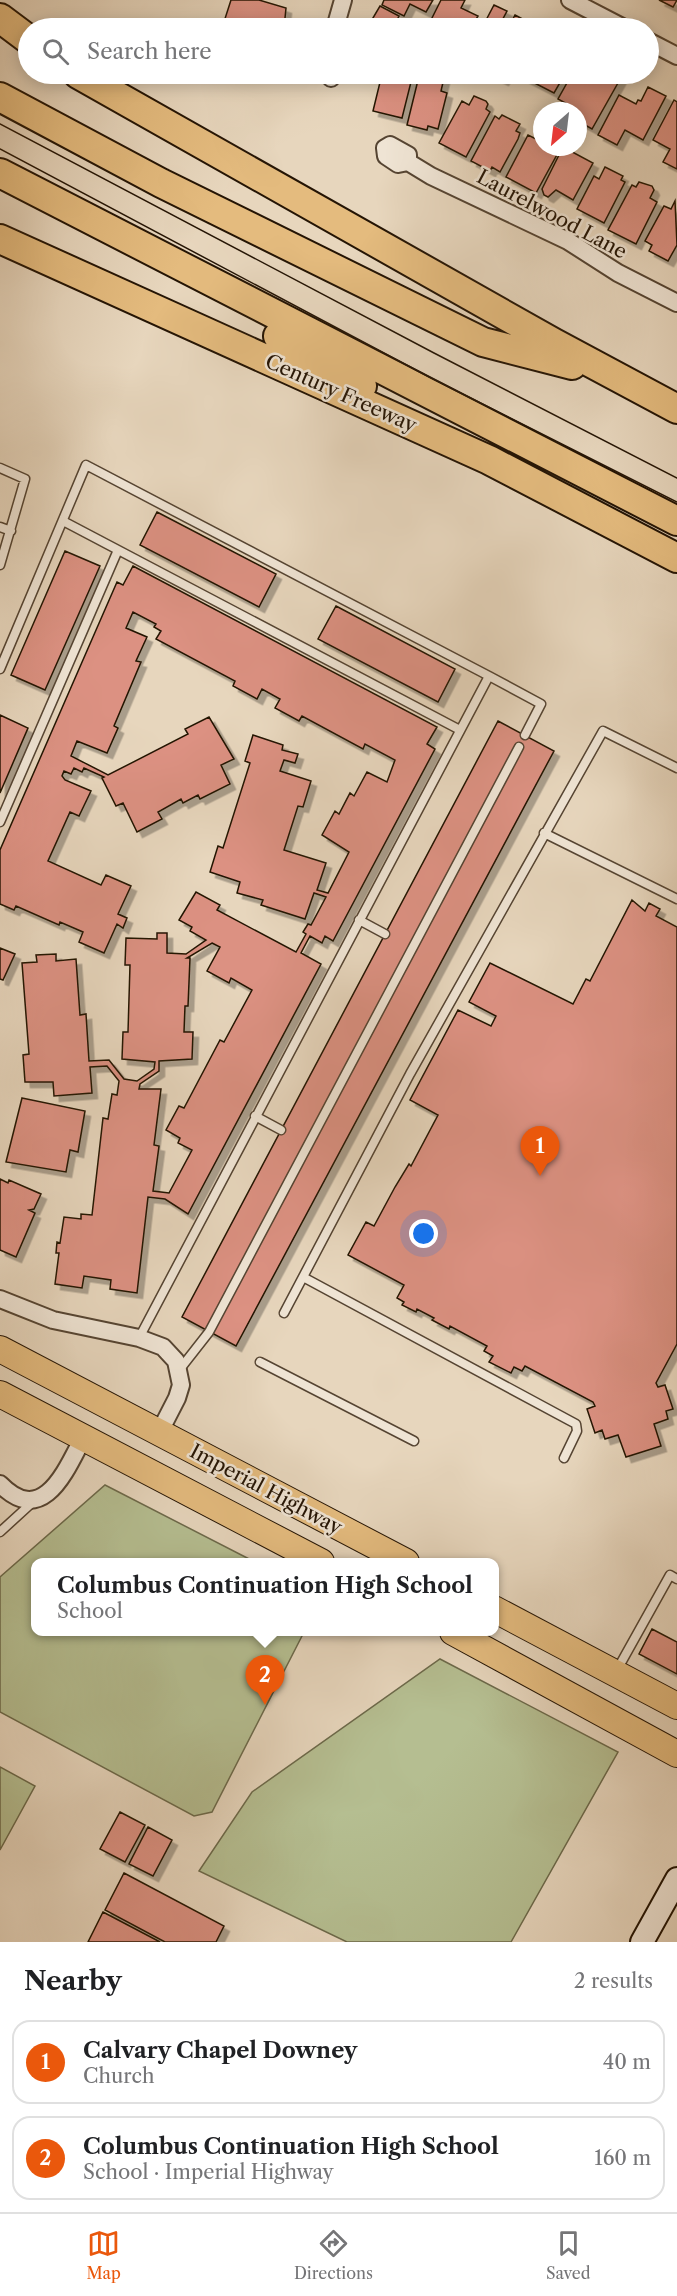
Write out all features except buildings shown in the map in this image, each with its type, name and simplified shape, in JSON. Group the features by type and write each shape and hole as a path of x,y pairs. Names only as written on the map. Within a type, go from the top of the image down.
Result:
{"highway":[{"path":"0,18 18,32"},
{"path":"0,34 18,43"},
{"path":"96,84 609,374 677,409"},
{"path":"0,97 171,188 483,342 609,374"},
{"path":"0,172 677,521"},
{"path":"66,208 111,238 489,460"},
{"name":"Century Freeway","path":"0,239 489,460 677,558"}],"main road":[{"name":"Imperial Highway","path":"0,1349 396,1558"},
{"name":"Imperial Highway","path":"0,1394 311,1558"},
{"path":"499,1611 677,1706"},
{"path":"460,1636 677,1754"},
{"path":"642,1942 675,1885"}],"street":[{"path":"338,18 343,0"},
{"path":"570,0 605,18"},
{"path":"659,47 677,56"},
{"name":"Laurelwood Lane","path":"408,162 431,176 575,245 618,273 677,303"},
{"path":"0,1299 53,1320 139,1338 163,1347 176,1360 180,1369 180,1391 159,1433"},
{"path":"0,1484 20,1497 35,1500 48,1494 59,1483 83,1438"}],"lane":[{"path":"0,669 86,465 541,704 525,735"},
{"path":"0,468 25,479 0,565"},
{"path":"63,521 460,730"},
{"path":"0,527 11,531"},
{"path":"0,822 118,550"},
{"path":"139,1338 489,676"},
{"path":"284,1313 410,1074 603,731 677,768"},
{"path":"180,1369 209,1332 519,747"},
{"path":"544,833 677,899"},
{"path":"359,920 385,934"},
{"path":"255,1116 281,1130"},
{"path":"303,1277 576,1424 577,1431 564,1458"},
{"path":"260,1362 414,1441"},
{"path":"0,1532 35,1500"},
{"path":"616,1672 669,1575 677,1579"}],"green space":[{"path":"105,1485 247,1558 31,1558 31,1636 302,1636 212,1812 194,1816 0,1712 0,1577"},
{"path":"440,1659 618,1752 511,1942 347,1942 199,1871 252,1792"},
{"path":"0,1767 35,1786 0,1850"}],"tram line":[{"path":"0,124 434,353 677,478"},
{"path":"0,149 431,378 677,502"}],"place":[{"name":"Calvary Chapel Downey","path":"540,1176"},
{"name":"Columbus Continuation High School","path":"265,1705"}]}
